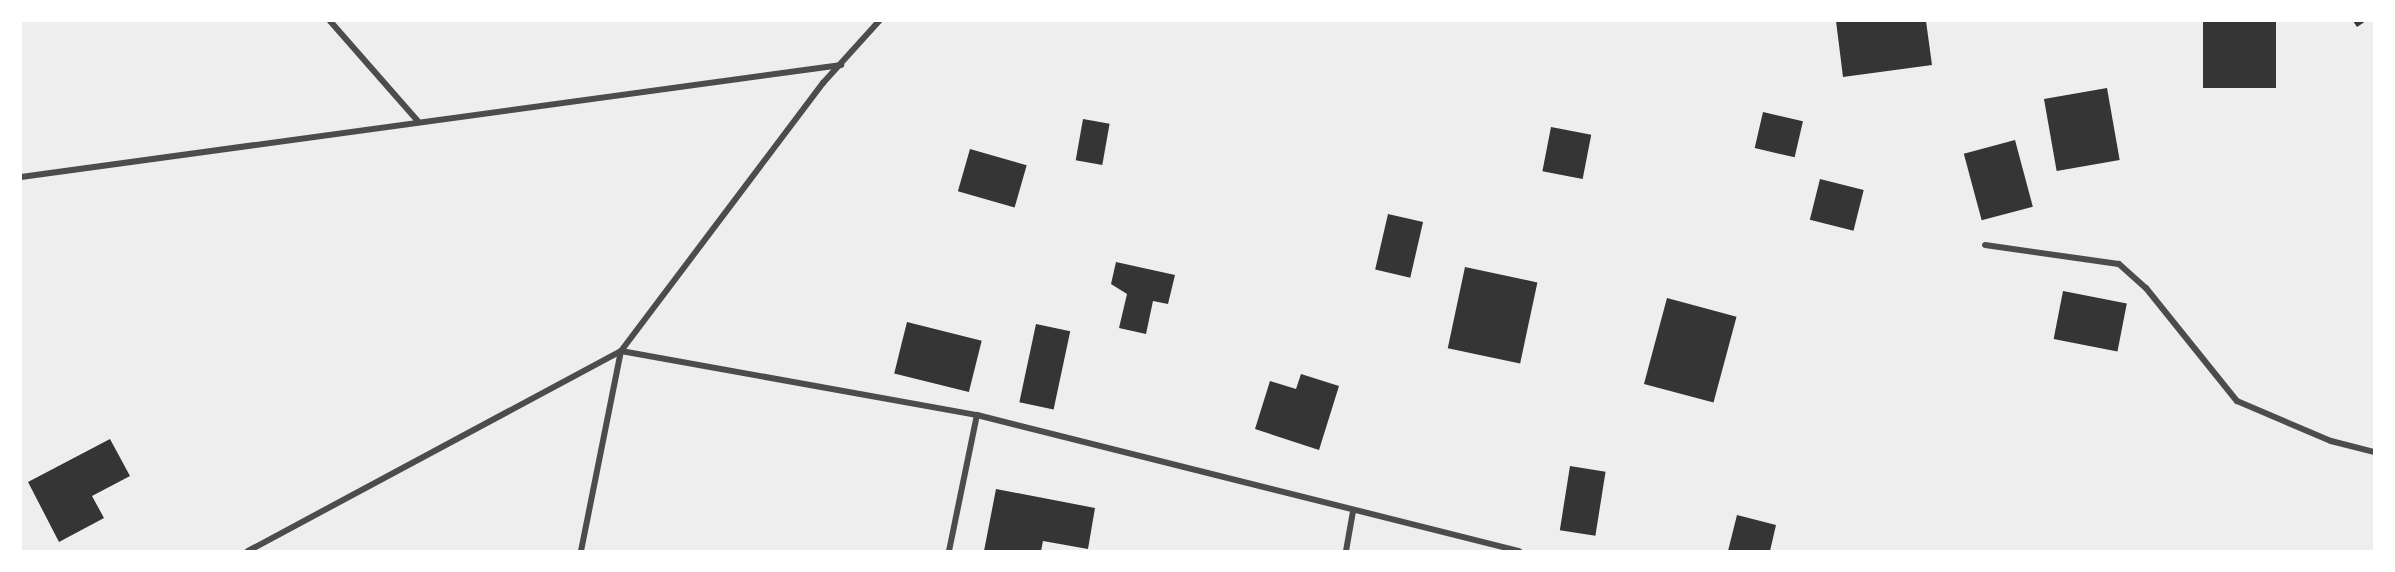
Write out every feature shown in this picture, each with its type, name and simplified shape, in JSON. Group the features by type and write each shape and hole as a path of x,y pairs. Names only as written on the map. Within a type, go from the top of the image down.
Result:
{"street":[{"path":"330,21 417,120"},
{"path":"248,551 621,351 842,65 879,21"},
{"path":"21,177 417,120 842,65"},
{"path":"1985,245 2119,264 2146,288 2237,401 2331,441 2374,452"},
{"path":"621,351 977,415 1353,513 1519,551"},
{"path":"581,551 621,351"},
{"path":"949,551 977,415"},
{"path":"1346,551 1353,513"}],"shaded area":[{"path":"21,21 2374,21 2374,551 21,551"}],"building":[{"path":"1836,21 1926,21 1932,65 1843,77"},
{"path":"2203,21 2276,21 2276,88 2203,88"},
{"path":"2353,21 2366,21 2357,27"},
{"path":"2107,88 2120,160 2057,171 2044,99"},
{"path":"1763,112 1803,121 1795,157 1755,148"},
{"path":"1083,119 1110,124 1102,165 1076,160"},
{"path":"1551,127 1591,135 1583,179 1542,171"},
{"path":"2015,140 2033,207 1982,220 1964,154"},
{"path":"970,149 1027,165 1015,208 958,191"},
{"path":"1820,179 1864,190 1854,231 1810,220"},
{"path":"1388,214 1423,222 1410,278 1375,270"},
{"path":"1116,262 1175,275 1168,304 1153,301 1146,334 1119,328 1127,294 1111,284"},
{"path":"1465,267 1537,282 1520,364 1448,348"},
{"path":"2063,291 2127,303 2117,352 2054,339"},
{"path":"1667,298 1737,317 1714,403 1644,384"},
{"path":"907,322 982,341 969,392 894,373"},
{"path":"1036,324 1070,331 1054,410 1019,402"},
{"path":"1301,374 1339,386 1319,450 1255,429 1270,381 1296,389"},
{"path":"110,439 130,476 92,496 104,518 59,542 28,482"},
{"path":"1570,466 1606,472 1595,536 1560,530"},
{"path":"996,489 1095,508 1088,549 1043,541 1041,551 984,551"},
{"path":"1737,515 1776,525 1770,551 1728,551"}]}
